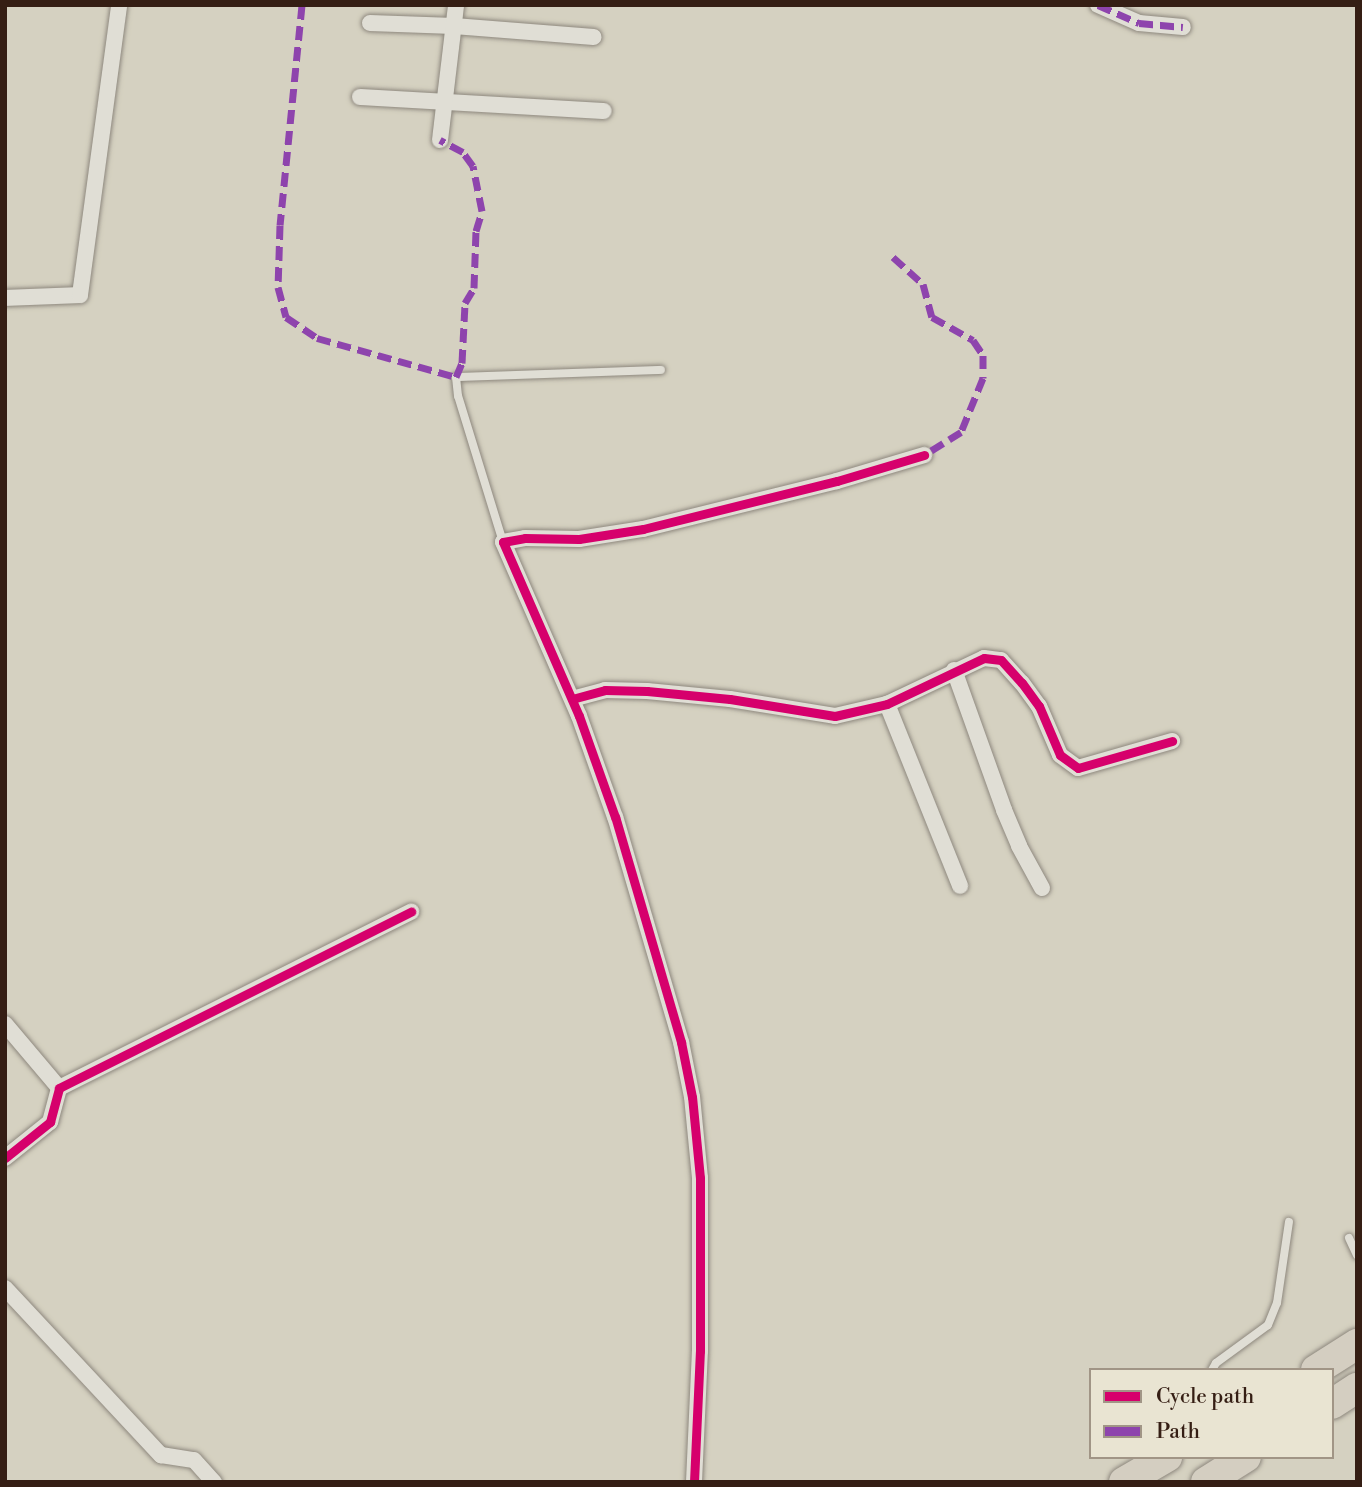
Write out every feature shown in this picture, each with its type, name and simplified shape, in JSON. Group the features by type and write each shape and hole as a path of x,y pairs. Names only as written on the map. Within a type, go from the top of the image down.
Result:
{"highway":[{"path":"1319,1368 1357,1344"},
{"path":"1334,1403 1357,1388"},
{"path":"1135,1479 1164,1459"},
{"path":"1206,1482 1242,1459"}],"street":[{"path":"5,298 79,295 119,5"},
{"path":"440,140 456,5"},
{"path":"1098,5 1139,23 1183,27"},
{"path":"370,23 454,26 594,37"},
{"path":"360,97 604,111"},
{"path":"694,1482 701,1250 698,1155 692,1097 681,1042 615,817 572,699 503,542 525,538 579,539 643,528 850,477 924,455"},
{"path":"572,699 605,690 647,691 730,699 835,716 887,704 984,658 1001,660 1039,706 1060,755 1078,768 1172,741"},
{"path":"954,670 1018,846 1042,888"},
{"path":"887,704 960,886"},
{"path":"5,1158 50,1122 59,1088 411,912"},
{"path":"5,1024 59,1088"},
{"path":"5,1288 161,1455 194,1460 214,1482"}],"lane":[{"path":"503,542 458,396 456,377 661,370"},
{"path":"1213,1368 1216,1363 1268,1325 1277,1303 1289,1222"},
{"path":"1349,1238 1357,1255"}],"marked path":[{"path":"302,5 280,225 278,287 286,317 317,338 456,377 462,363 465,303 474,288 476,231 482,211 473,166 463,152 440,140"},
{"path":"1098,5 1139,23 1183,27"},
{"path":"893,257 923,284 932,317 973,340 983,355 983,378 961,432 924,455"}],"cycle path":[{"path":"694,1482 700,1351 700,1178 692,1097 681,1042 615,817 579,716 503,542 525,538 579,539 643,529 837,481 924,455"},
{"path":"572,699 605,690 647,691 730,699 835,716 887,704 984,658 1001,660 1022,683 1039,706 1060,755 1078,768 1172,741"},
{"path":"5,1158 50,1122 59,1088 411,912"}]}
